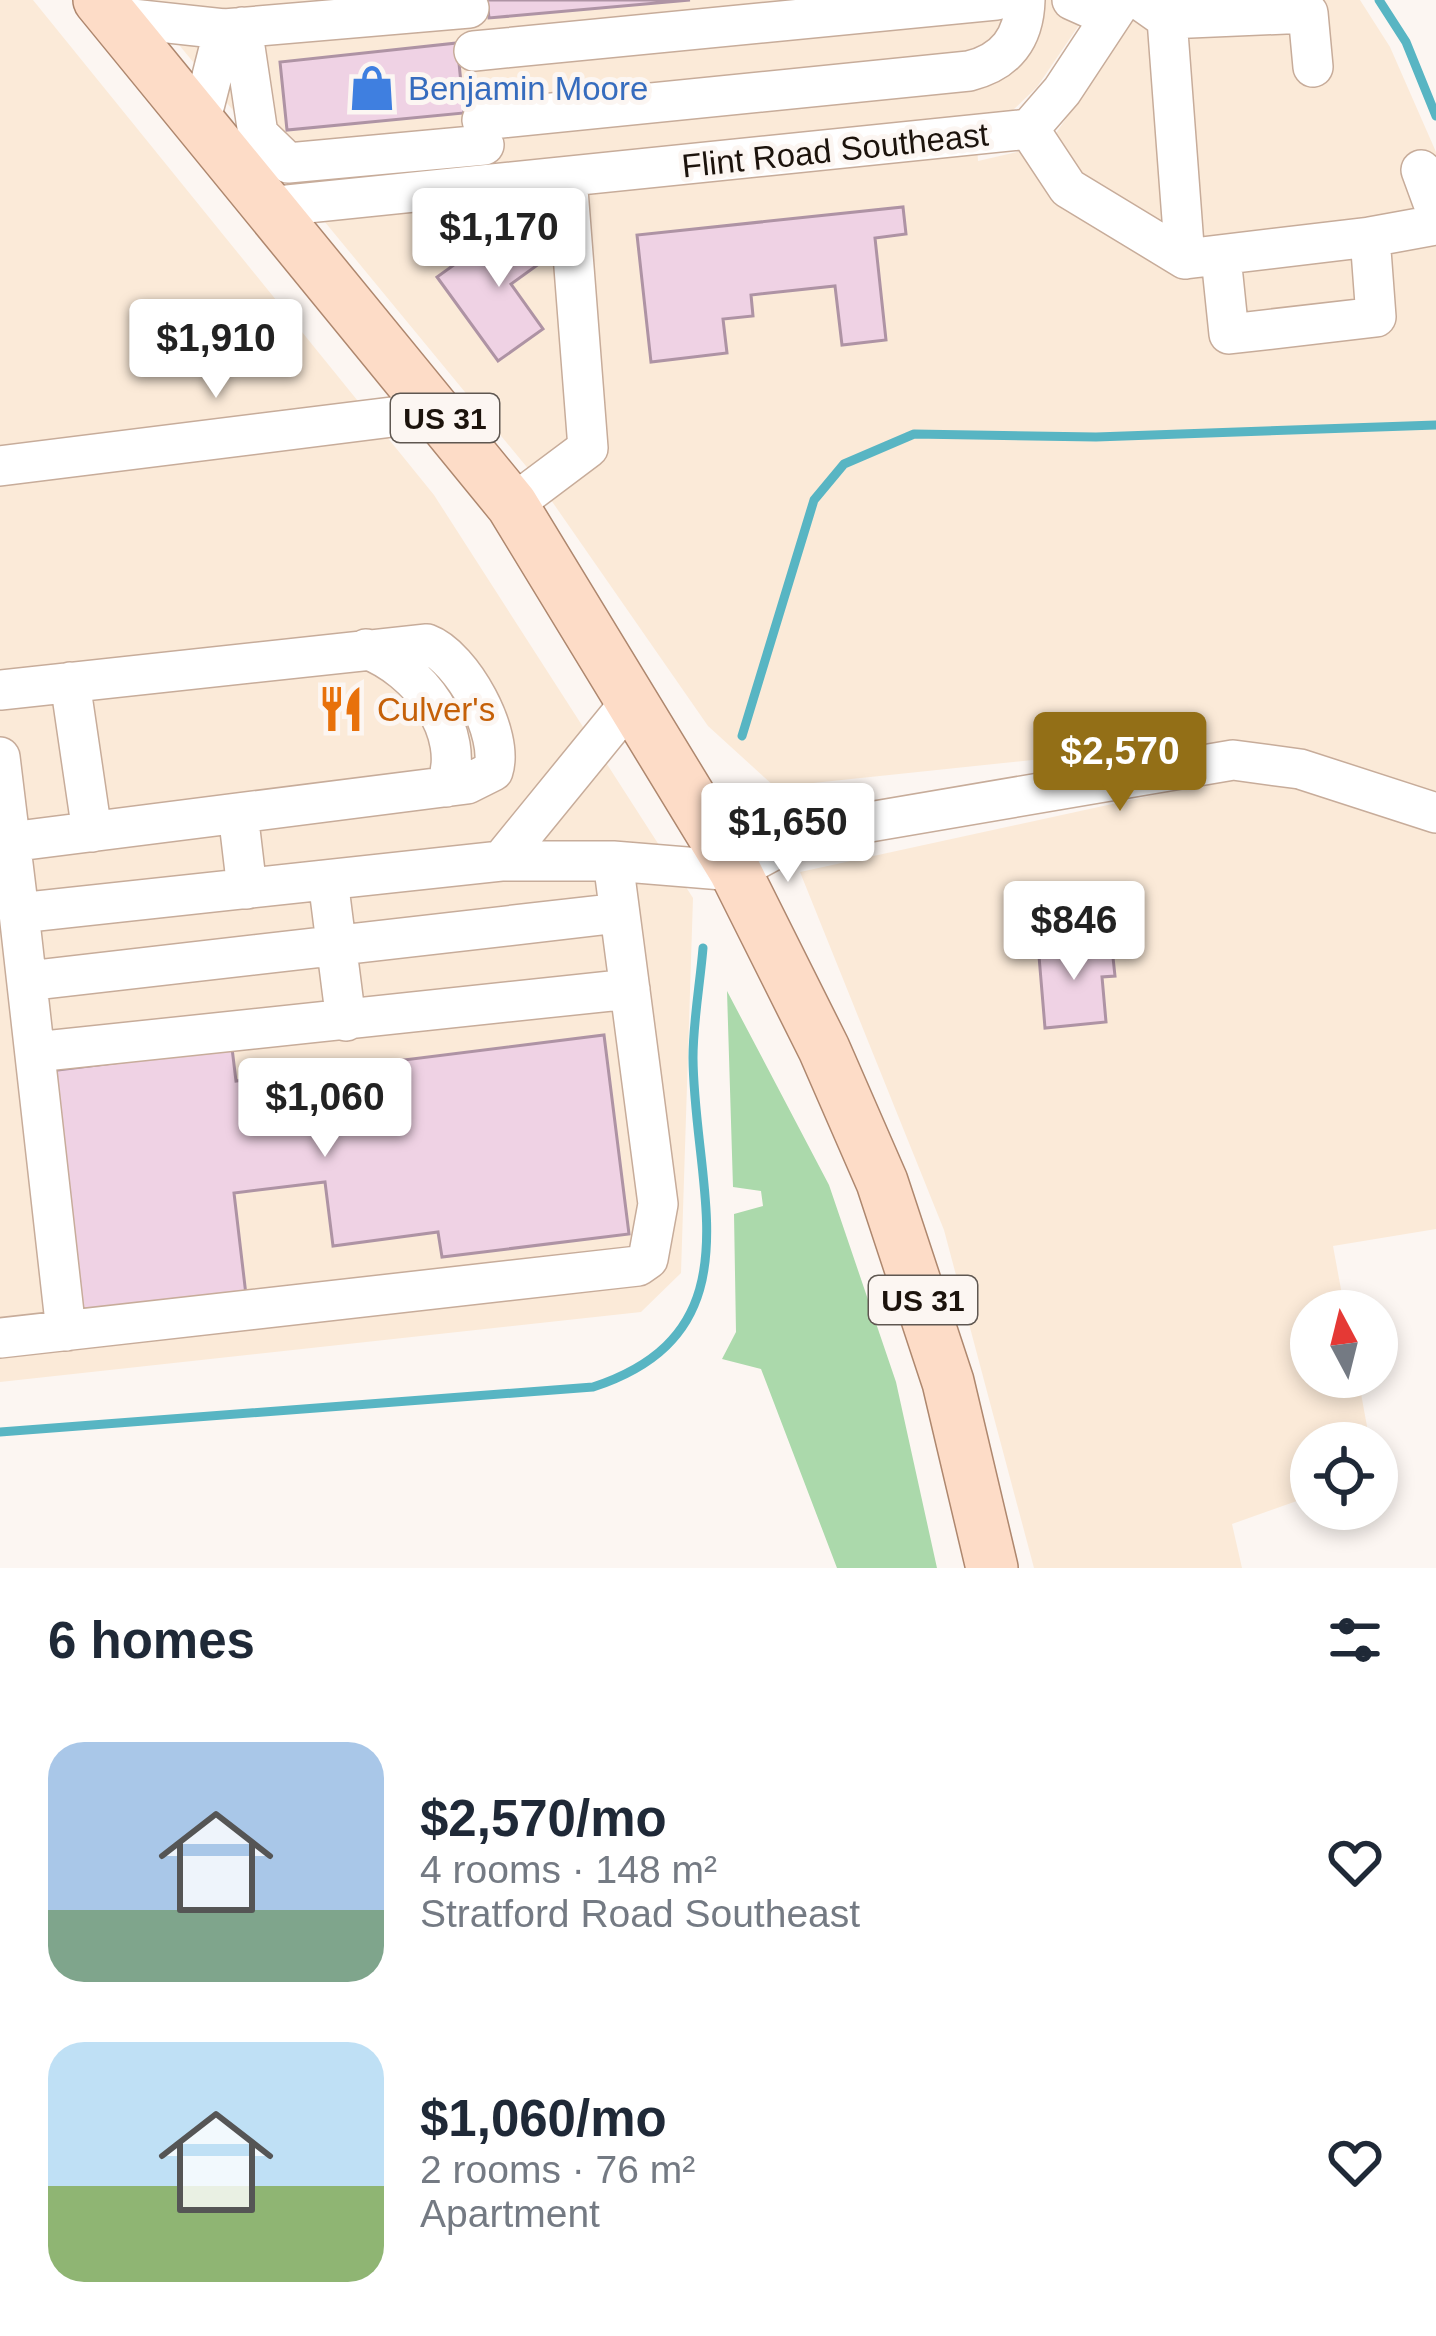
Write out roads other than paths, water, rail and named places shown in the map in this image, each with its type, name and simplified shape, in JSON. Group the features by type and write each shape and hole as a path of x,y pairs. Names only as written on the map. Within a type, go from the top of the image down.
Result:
{"main road":[{"name":"US 31","path":"107,9 440,411 512,505 735,871 824,1049 881,1182 948,1382 992,1568"}],"street":[{"path":"474,51 996,0"},
{"path":"224,18 258,134 288,163 483,132 969,71 990,66 1008,53 1025,19 1025,0"},
{"path":"1072,0 1135,9 1308,14 1313,67"},
{"path":"107,9 224,18 469,4 489,185"},
{"path":"1135,9 1203,258 1229,334 1376,317 1370,237"},
{"name":"Flint Road Southeast","path":"268,206 1029,129 1135,9"},
{"path":"200,123 224,18"},
{"path":"969,71 974,136"},
{"path":"1029,129 1068,188 1203,258 1436,225"},
{"path":"1421,170 1436,211"},
{"path":"512,505 588,448 567,177"},
{"path":"0,466 440,411"},
{"path":"0,690 367,649 435,646 491,720 497,740 493,771 485,779 10,842"},
{"path":"70,682 92,832"},
{"path":"501,861 633,698"},
{"path":"0,758 66,1331"},
{"path":"19,913 501,861 613,861 735,871 806,833 1218,761 1300,769 1436,813"},
{"path":"238,814 247,889"},
{"path":"0,1338 638,1266 652,1251 658,1204 613,861"},
{"path":"328,880 346,1021"},
{"path":"27,982 620,913"},
{"path":"35,1052 630,989"}],"waterway":[{"path":"1379,0 1406,42 1436,116"},
{"path":"742,736 814,500 844,464 914,434 1096,437 1436,425"},
{"path":"0,1432 593,1387 645,1363 679,1331 698,1294 706,1252 693,1058 703,948"}],"place":[{"name":"Benjamin Moore","path":"372,88"},
{"name":"Culver's","path":"341,709"}]}
